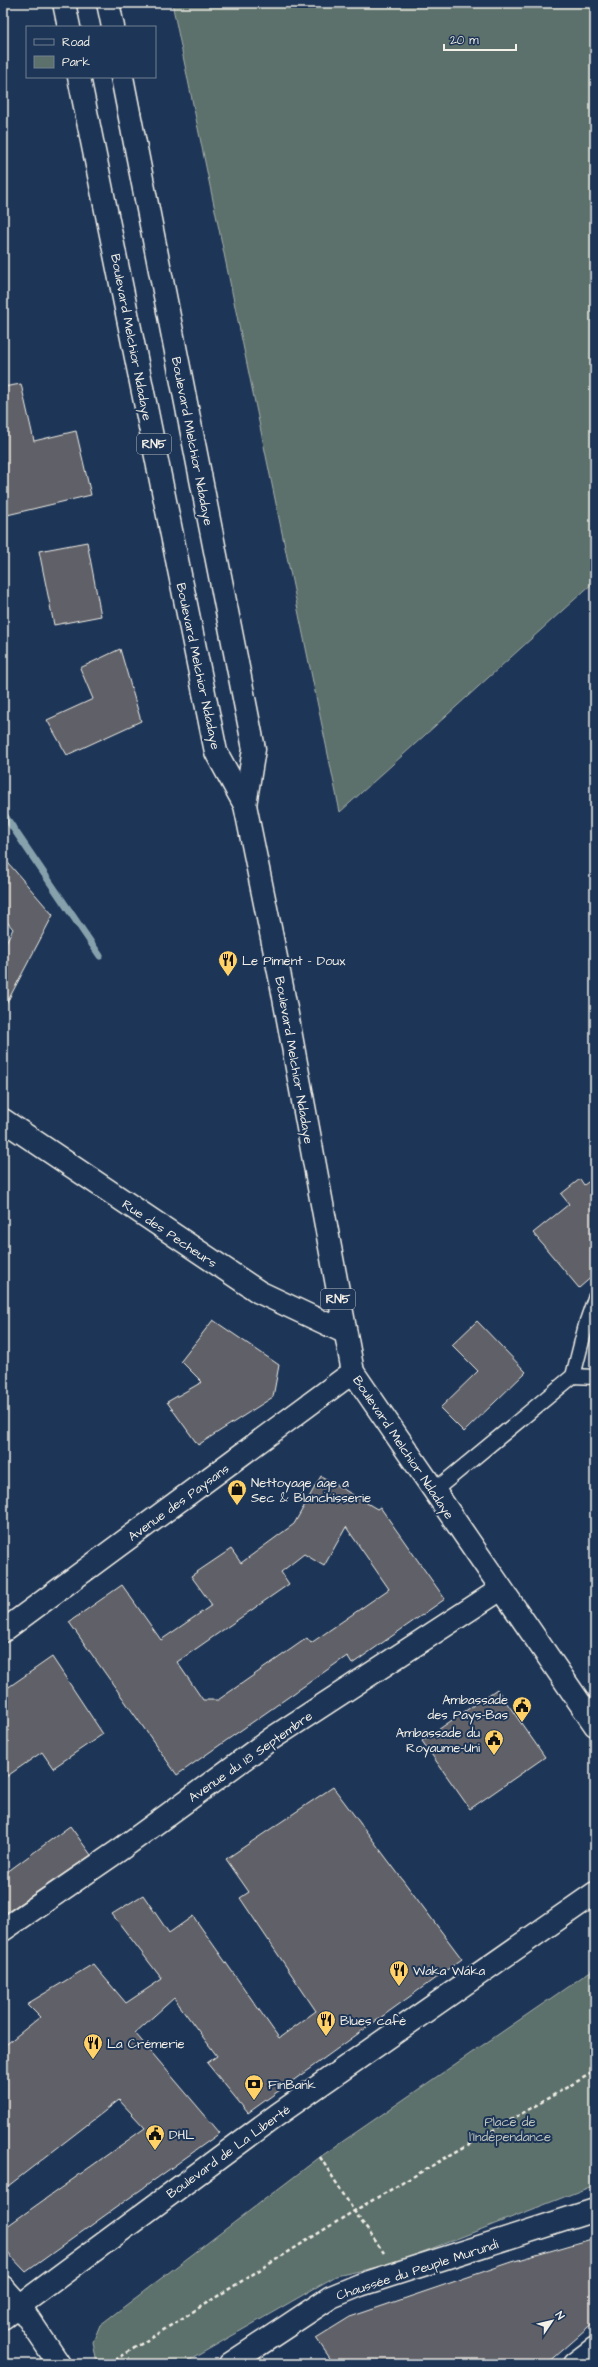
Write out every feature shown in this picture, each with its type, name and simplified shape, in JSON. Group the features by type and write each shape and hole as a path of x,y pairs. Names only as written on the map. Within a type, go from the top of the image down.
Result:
{"main road":[{"path":"64,3 69,26"},
{"path":"108,3 113,26"},
{"name":"Boulevard Melchior Ndadaye","path":"79,78 216,752 245,805 282,987 344,1332 353,1372 595,1725"},
{"name":"Boulevard Mlelchior Ndadaye","path":"122,78 254,749 245,805"},
{"name":"Rue des Pecheurs","path":"3,1120 259,1292 344,1332"},
{"name":"Avenue des Paysans","path":"3,1631 353,1372"},
{"name":"Avenue du 18 Septembre","path":"3,1930 121,1849 271,1739 501,1589"},
{"name":"Boulevard de La Liberté","path":"3,2318 277,2115 595,1893"},
{"name":"Chaussée du Peuple Murundi","path":"230,2364 331,2297 360,2286 395,2276 595,2210"},
{"path":"3,2287 20,2306 59,2364"},
{"path":"574,2364 595,2348"}],"lane":[{"path":"434,1491 573,1376 587,1320 595,1298"},
{"path":"573,1376 595,1377"}],"path":[{"path":"595,2028 591,2049 595,2064"},
{"path":"109,2364 354,2211 595,2071"},
{"path":"320,2157 354,2211 392,2264 395,2276"}],"green space":[{"path":"172,3 595,3 595,581 340,812"},
{"name":"Place de l'Indépendance","path":"595,1968 595,2185 392,2264 336,2276 183,2364 97,2364 93,2342 100,2325 320,2157"}],"building":[{"path":"21,384 34,441 76,431 91,495 3,516 3,387"},
{"path":"87,542 101,616 54,625 39,551"},
{"path":"120,649 141,721 67,755 47,720 93,699 80,668"},
{"path":"3,857 53,915 3,1010 3,948 13,929 3,917"},
{"path":"595,1177 595,1274 579,1288 533,1233 569,1204 561,1194 580,1179 584,1185"},
{"path":"213,1320 279,1365 273,1397 198,1445 167,1402 202,1382 181,1361"},
{"path":"477,1321 526,1372 464,1432 440,1408 478,1371 452,1345"},
{"path":"321,1476 377,1509 380,1507 445,1599 352,1664 347,1656 177,1775 69,1622 122,1585 161,1640 212,1605 191,1576 231,1549 241,1563 294,1524","holes":["346,1527 389,1589 311,1643 307,1638 218,1700 203,1700 177,1662 289,1584 281,1572 304,1554 324,1566"]},
{"path":"52,1657 103,1734 53,1768 42,1752 3,1779 3,1691"},
{"path":"497,1689 545,1757 470,1809 422,1741"},
{"path":"333,1787 462,1959 248,2113 207,2063 217,2056 174,1998 135,2033 220,2133 26,2272 3,2248 3,2229 145,2128 119,2100 3,2190 3,2047 40,2017 27,2004 93,1964 126,2003 162,1979 112,1914 143,1895 169,1933 193,1916 279,2038 316,2011 240,1898 249,1892 226,1859"},
{"path":"70,1826 91,1855 3,1915 3,1875"},
{"path":"595,2238 595,2322 547,2364 334,2364 316,2338 350,2317 512,2262"}],"waterway":[{"path":"3,813 100,956"}],"place":[{"name":"Le Piment - Doux","path":"228,977"},
{"name":"Nettoyage age a Sec & Blanchisserie","path":"237,1506"},
{"name":"Ambassade des Pays-Bas","path":"522,1723"},
{"name":"Ambassade du Royaume-Uni","path":"494,1756"},
{"name":"Waka Waka","path":"399,1987"},
{"name":"Blues cafè","path":"326,2037"},
{"name":"La Crémerie","path":"93,2060"},
{"name":"FinBank","path":"254,2101"},
{"name":"DHL","path":"155,2151"}]}
